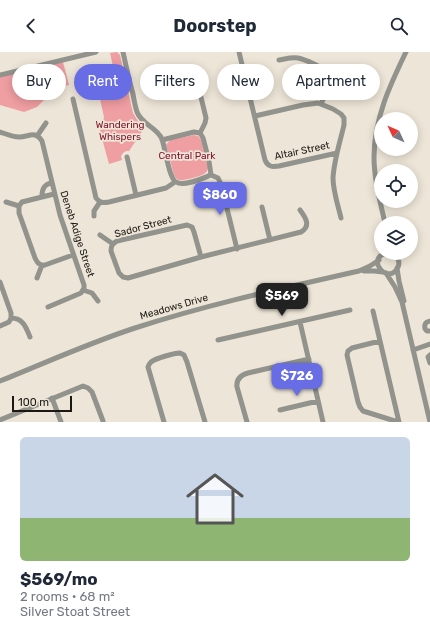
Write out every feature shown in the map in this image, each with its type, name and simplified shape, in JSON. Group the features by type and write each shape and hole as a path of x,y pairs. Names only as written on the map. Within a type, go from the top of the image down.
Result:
{"street":[{"path":"0,75 96,52"},
{"path":"123,52 137,112 144,123 157,132 162,140 171,174 175,182"},
{"name":"Altair Street","path":"239,52 267,164 269,166 279,166 338,153"},
{"path":"383,216 376,186 374,156 376,133 383,104 406,52"},
{"path":"279,60 300,58 329,73 332,80 321,104"},
{"path":"73,99 96,198 100,202 105,203 166,188 175,182 186,183 211,175 218,178 222,184 237,249"},
{"path":"200,133 206,118 202,100"},
{"path":"255,116 315,103 321,104 341,114 344,118 344,125 334,171 335,193 341,218"},
{"path":"0,132 17,136 32,134 37,136 46,123"},
{"path":"162,140 194,132 200,133"},
{"path":"200,133 203,138 211,175"},
{"name":"Deneb Adige Street","path":"37,136 42,141 60,215 84,285 84,290 79,295 48,307"},
{"path":"127,157 136,195"},
{"path":"42,196 43,188 52,183"},
{"path":"54,194 20,203 19,213 34,258 38,264 42,266 73,256"},
{"path":"6,202 19,206"},
{"path":"94,216 94,211 100,202"},
{"path":"262,207 270,240"},
{"name":"Sador Street","path":"201,257 192,227 188,225 117,242 113,244 111,248 119,273 125,278 304,231 306,221 300,210"},
{"path":"100,235 113,244"},
{"name":"Meadows Drive","path":"0,381 135,328 226,302 359,271 370,266 377,260"},
{"path":"379,260 378,267 395,287 400,297 430,410"},
{"path":"384,273 392,273 397,268 399,262 398,260"},
{"path":"37,278 42,266"},
{"path":"397,268 430,422"},
{"name":"Meadows Drive","path":"359,271 384,273"},
{"path":"0,282 11,313 11,318 8,323 0,326"},
{"path":"84,290 92,293 98,301"},
{"path":"218,340 350,310"},
{"path":"373,311 380,341 398,422 365,412 361,409 352,378 347,355 348,351 352,348 380,341"},
{"path":"11,318 22,321 30,337"},
{"path":"430,321 425,325 426,330 430,331"},
{"path":"300,322 323,422"},
{"path":"414,347 428,344"},
{"path":"164,422 148,365 155,360 180,353 184,355 187,362 205,422"},
{"path":"430,355 428,357 430,363"},
{"path":"247,422 237,387 237,381 241,376 248,373 309,359"},
{"path":"0,420 85,386 92,392 103,420"},
{"path":"52,398 61,422"},
{"path":"280,410 318,401"}],"green space":[{"name":"Wandering Whispers","path":"117,52 120,55 122,64 112,64 110,53"},
{"path":"12,74 12,100 44,100 37,107 24,112 0,105 0,77"},
{"path":"66,74 69,85 66,86"},
{"name":"Wandering Whispers","path":"100,100 130,100 133,113 141,126 145,127 129,151 123,153 121,156 122,160 109,164 100,131 104,117"},
{"name":"Central Park","path":"194,135 198,136 201,140 208,168 205,173 199,176 179,180 174,175 166,145 170,140"}]}
